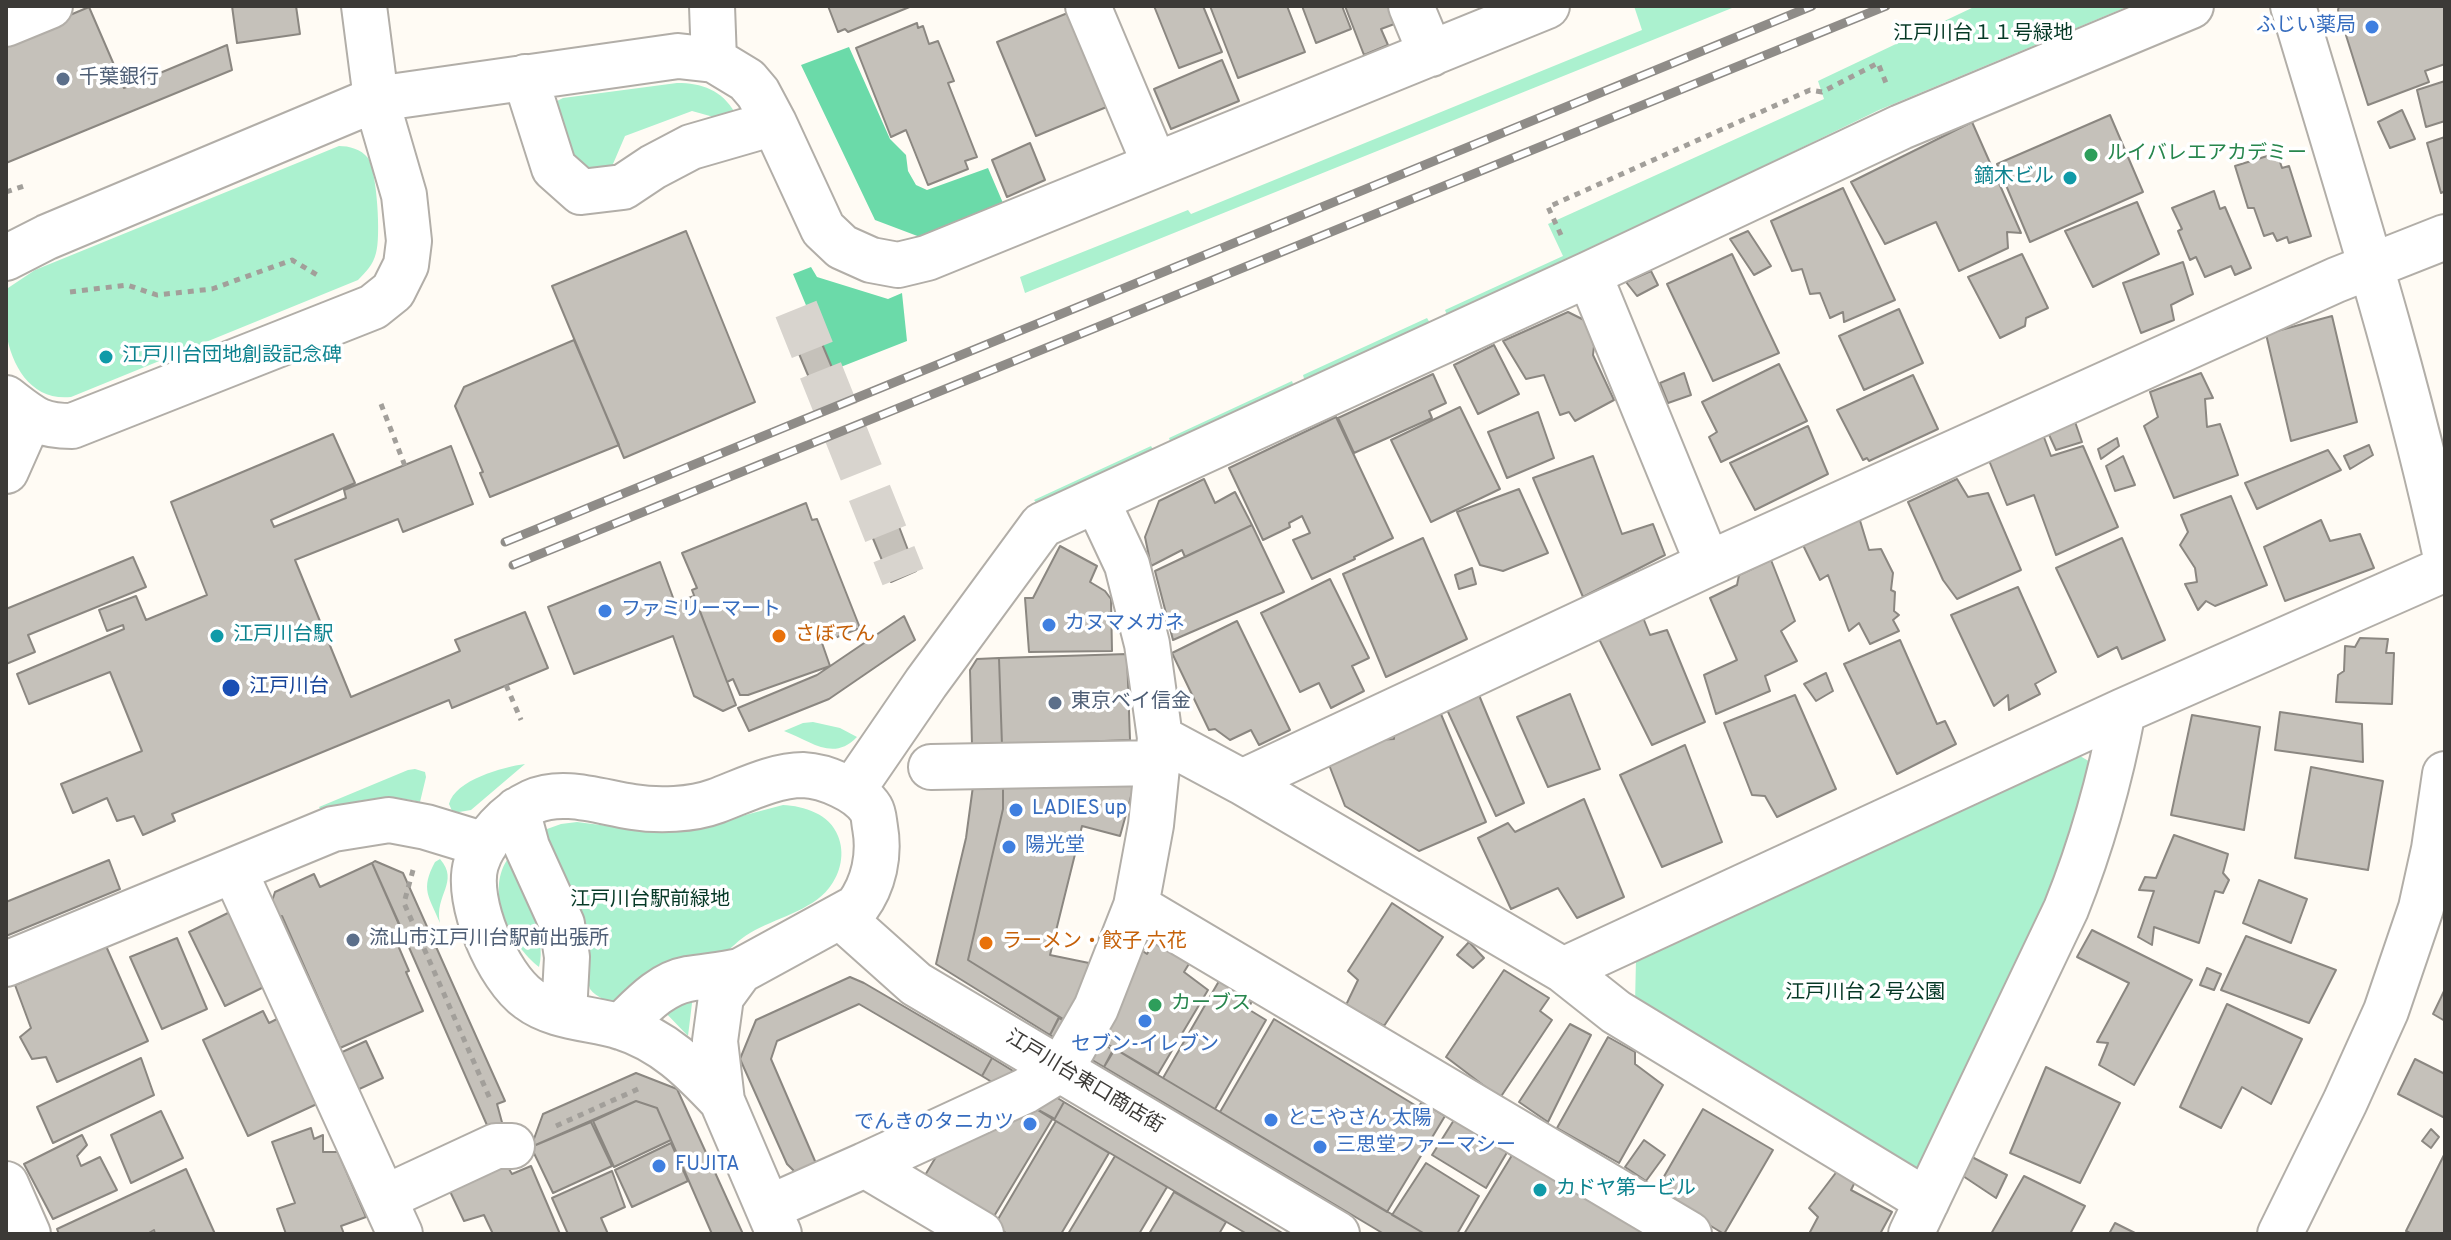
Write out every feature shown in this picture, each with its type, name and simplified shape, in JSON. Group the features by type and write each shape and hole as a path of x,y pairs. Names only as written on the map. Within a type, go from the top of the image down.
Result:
{"street":[{"path":"6,24 50,6"},
{"path":"6,471 18,407 48,426 72,426 373,307 393,291 406,265 409,241 404,195 376,99 364,6"},
{"path":"712,6 714,60"},
{"path":"1088,6 1155,165"},
{"path":"1411,6 1431,54"},
{"path":"6,258 47,237 376,99 678,56 714,60 747,80 758,93 774,123 823,229 842,247 871,260 898,265 927,258 1547,6"},
{"path":"852,791 926,683 1042,525 1901,127 2191,6"},
{"path":"2293,6 2418,433 2445,553"},
{"path":"525,77 554,168 581,192 623,187 691,147 774,123"},
{"path":"1242,782 1708,564 2371,265 2445,237"},
{"path":"1585,276 1708,564"},
{"path":"740,971 721,997 716,1022 715,1041 722,1101 773,1221 865,1165 1025,1091 1061,1069 1096,1008 1136,906 1151,825 1159,751 1147,644 1127,565 1097,501"},
{"path":"1563,970 2123,711 2445,569"},
{"path":"931,767 1159,751 1242,782 1563,970 1616,1012 1919,1218 2086,861 2112,766 2123,711"},
{"path":"2280,1234 2386,1011 2421,908 2445,774"},
{"path":"620,1027 671,984 740,971 857,907 867,893 874,872 877,843 872,810 852,791 824,778 802,775 782,777 711,803 691,807 637,808 574,796 551,797 517,810 502,823 485,845 476,865 475,889 488,942 508,979 530,1000 564,1014 644,1035 691,1067 722,1101"},
{"path":"517,810 527,847 562,924 567,957 564,1014"},
{"path":"6,964 333,829 389,820 426,827 485,845"},
{"path":"234,870 392,1216 496,1146 512,1146"},
{"path":"1136,906 1689,1234"},
{"name":"江戸川台東口商店街","path":"841,917 916,984 1337,1234"},
{"path":"865,1165 981,1234"},
{"path":"6,1184 28,1234"}],"path":[{"path":"1585,276 1548,207 1810,90 1822,92 1878,63 1886,84"},
{"path":"6,192 27,185"},
{"path":"70,292 127,285 157,295 212,289 292,260 323,279"},
{"path":"381,404 405,466"},
{"path":"506,685 521,720"},
{"path":"415,862 404,903 512,1146 638,1089"}],"green space":[{"path":"1634,6 1737,6 1025,293 1020,277 1188,210 1191,214 1642,30"},
{"name":"江戸川台１１号緑地","path":"1976,6 2129,6 1879,110 1566,262 1447,315 1445,310 1563,256 1548,224 1824,99 1818,81"},
{"path":"849,47 890,139 906,155 908,171 916,185 927,190 988,168 1003,203 920,237 875,220 801,65"},
{"path":"677,83 695,84 718,93 735,113 728,121 692,111 625,136 610,171 588,175 572,155 554,107 557,101"},
{"path":"339,146 355,149 368,158 376,190 376,253 371,265 358,280 71,397 45,394 26,380 13,358 6,332 8,288 35,270"},
{"path":"811,267 817,277 888,299 902,293 907,341 833,370 793,274"},
{"path":"1427,318 1430,323 1305,382 1303,375"},
{"path":"1292,381 1294,387 1171,444 1169,438"},
{"path":"1151,446 1154,451 1038,505 1034,500"},
{"path":"813,722 840,728 857,737 839,748 830,749 784,731"},
{"name":"江戸川台２号公園","path":"2075,753 2097,766 2071,855 1929,1162 1906,1172 1635,1004 1636,959"},
{"path":"525,764 471,810 453,813 449,804 460,788 481,776"},
{"path":"408,770 425,772 426,777 420,802 383,798 358,801 322,812 319,807"},
{"name":"江戸川台駅前緑地","path":"783,805 799,807 823,817 838,836 841,849 839,869 821,896 813,903 750,933 710,962 620,1002 603,999 590,989 545,835 547,829 577,822 655,832 685,831"},
{"path":"440,859 448,875 440,904 440,923 427,886 430,872"},
{"path":"507,860 537,927 541,955 539,967 519,946 504,918 499,888"},
{"path":"693,995 688,1036 662,1009"}],"building":[{"path":"232,6 296,6 300,34 237,43"},
{"path":"828,6 912,6 848,32 845,29 838,32"},
{"path":"1154,6 1203,6 1222,52 1179,68"},
{"path":"1210,6 1287,6 1305,52 1238,78"},
{"path":"1302,6 1342,6 1351,29 1316,43"},
{"path":"1345,6 1390,6 1397,23 1381,29 1388,45 1364,55"},
{"path":"2339,6 2445,6 2445,64 2425,71 2429,82 2368,105"},
{"name":"千葉銀行","path":"89,7 124,88 227,45 232,70 6,163 6,42"},
{"path":"1070,12 1109,106 1036,136 997,42"},
{"path":"917,23 918,28 923,26 929,44 938,41 954,81 948,83 977,157 965,161 968,169 928,185 906,130 891,137 856,48"},
{"path":"1222,60 1239,101 1171,129 1154,89"},
{"path":"2445,81 2445,121 2426,127 2417,90"},
{"path":"2402,110 2415,139 2390,148 2378,122"},
{"name":"鏑木ビル","path":"2110,115 2143,192 2030,242 1997,164"},
{"path":"1972,122 2021,233 2007,232 2008,248 1959,271 1936,222 1885,244 1851,182"},
{"path":"2445,137 2445,191 2441,193 2427,143"},
{"path":"1030,143 1045,180 1007,197 992,160"},
{"path":"2277,153 2282,168 2289,166 2311,236 2289,243 2287,237 2277,241 2273,233 2264,236 2254,208 2248,208 2235,166"},
{"path":"1843,188 1895,300 1844,322 1843,312 1830,318 1820,293 1810,294 1802,269 1792,271 1771,221"},
{"path":"2214,191 2220,209 2225,207 2251,268 2235,275 2231,266 2205,277 2196,257 2190,260 2178,231 2182,229 2172,208"},
{"path":"2137,202 2159,254 2093,287 2065,231"},
{"path":"686,231 755,402 624,458 552,286"},
{"path":"1748,231 1771,266 1754,275 1730,239"},
{"path":"1732,254 1779,353 1713,381 1667,284"},
{"path":"2022,254 2048,308 2026,318 2025,326 2000,338 1968,277"},
{"path":"2183,262 2193,294 2171,305 2174,320 2141,333 2123,283"},
{"path":"1651,271 1658,285 1637,296 1626,282"},
{"path":"807,308 833,370 810,380 784,318"},
{"path":"1899,309 1923,363 1864,390 1839,336"},
{"path":"1568,312 1586,321 1594,346 1593,355 1614,400 1575,421 1569,412 1560,415 1544,375 1526,379 1503,341"},
{"path":"2332,316 2357,422 2291,441 2266,334"},
{"path":"574,340 619,445 490,497 480,473 483,472 455,406 464,387"},
{"path":"1494,345 1519,394 1478,414 1454,365"},
{"path":"1779,364 1807,421 1721,462 1709,437 1717,432 1702,402"},
{"path":"1684,373 1691,395 1668,403 1660,383"},
{"path":"2201,373 2213,398 2205,399 2207,427 2220,424 2238,475 2174,498 2144,426 2158,417 2150,392"},
{"path":"1433,374 1446,403 1429,411 1432,418 1354,453 1338,418"},
{"path":"1913,375 1938,429 1869,461 1867,458 1863,460 1837,410"},
{"path":"1460,407 1500,489 1431,522 1391,440"},
{"path":"1538,412 1554,458 1507,478 1488,432"},
{"path":"2073,416 2082,442 2056,450 2045,426"},
{"path":"1336,417 1393,538 1312,579 1293,540 1310,533 1302,516 1289,523 1290,527 1263,540 1229,468"},
{"path":"1808,426 1828,474 1755,510 1730,463"},
{"path":"2042,432 2051,456 2083,446 2118,527 2056,555 2034,495 2007,505 1988,458"},
{"name":"江戸川台駅","path":"333,434 355,483 271,520 274,527 346,498 344,490 451,446 473,504 403,532 398,519 295,560 351,697 460,651 455,640 525,612 548,668 452,708 449,700 172,814 175,821 143,835 134,816 117,821 107,798 73,813 61,784 142,751 110,672 29,704 17,674 124,629 123,625 107,631 99,610 136,596 146,620 207,595 171,502"},
{"path":"2117,438 2119,446 2101,459 2098,449"},
{"path":"2369,445 2373,455 2350,469 2344,456"},
{"path":"2328,450 2341,470 2257,509 2245,483"},
{"path":"1593,456 1622,534 1653,524 1665,555 1583,597 1533,478"},
{"path":"2123,456 2135,485 2115,491 2106,466"},
{"path":"1204,479 1215,503 1235,492 1252,525 1185,557 1182,550 1151,566 1145,537 1159,501"},
{"path":"1957,479 1968,497 1988,493 2021,570 1957,599 1943,580 1908,502"},
{"path":"1519,489 1548,553 1503,571 1480,565 1457,512"},
{"path":"2231,496 2267,585 2215,606 2206,601 2198,610 2185,584 2197,582 2195,568 2180,545 2188,532 2181,515"},
{"path":"806,503 812,520 817,519 860,628 822,643 830,666 748,695 740,695 733,679 727,682 692,590 697,588 682,553"},
{"path":"1858,514 1869,550 1881,549 1893,573 1891,590 1895,592 1894,611 1899,615 1893,620 1899,631 1870,644 1859,623 1849,631 1828,575 1820,580 1801,541"},
{"path":"2321,520 2330,541 2360,534 2374,568 2285,601 2264,547"},
{"path":"898,524 916,571 891,582 872,536"},
{"path":"1252,525 1284,592 1173,640 1155,571"},
{"path":"1423,538 1467,639 1386,677 1343,574"},
{"path":"2122,538 2165,640 2122,659 2117,647 2098,657 2056,568"},
{"path":"1060,546 1097,566 1090,582 1105,591 1111,599 1112,651 1029,652 1025,598 1033,598"},
{"path":"133,557 146,587 28,635 35,652 6,664 6,609"},
{"path":"1771,560 1795,621 1781,631 1797,661 1765,676 1770,691 1716,714 1704,675 1737,660 1710,598 1737,585 1739,575"},
{"path":"660,562 675,603 694,596 736,705 723,711 694,696 673,636 574,674 548,607"},
{"path":"1472,568 1476,584 1459,589 1455,575"},
{"path":"1330,579 1369,658 1352,666 1364,691 1331,708 1319,683 1300,692 1261,613"},
{"path":"2018,587 2056,672 2035,684 2040,694 2009,710 2008,695 1994,706 1951,615"},
{"path":"1642,615 1650,635 1667,630 1705,722 1652,745 1598,637"},
{"path":"904,616 915,640 829,699 749,731 738,708 817,675"},
{"path":"1237,621 1290,730 1259,745 1251,730 1230,740 1215,729 1209,730 1172,653"},
{"path":"2360,638 2388,639 2386,653 2394,653 2392,704 2336,702 2338,675 2344,671 2345,646 2355,647"},
{"path":"1900,640 1937,724 1945,721 1956,744 1897,774 1844,664"},
{"path":"1127,654 1130,740 1002,745 999,658"},
{"path":"999,658 1002,745 972,745 970,670 977,659"},
{"path":"1826,673 1833,691 1816,701 1804,684"},
{"path":"1476,688 1524,803 1496,816 1443,701"},
{"path":"1570,694 1600,769 1548,787 1517,717"},
{"path":"1795,695 1836,789 1777,817 1765,796 1752,795 1724,723"},
{"path":"1438,707 1486,822 1419,851 1345,806 1326,757 1359,741 1394,739 1395,723"},
{"path":"2280,712 2362,724 2363,762 2275,750"},
{"path":"2192,715 2260,727 2244,830 2171,815"},
{"path":"1685,745 1722,842 1662,867 1620,775"},
{"path":"2311,767 2383,781 2368,870 2295,858"},
{"path":"1003,780 1135,782 1120,836 1082,826 1050,955 1089,963 1078,1007 1068,1022 968,960 1003,809"},
{"path":"973,786 1003,786 1003,809 968,960 1059,1017 1050,1035 936,964 966,838"},
{"path":"1584,799 1624,897 1577,918 1558,888 1511,909 1478,838 1508,823 1515,832"},
{"path":"2174,835 2228,854 2223,873 2229,880 2223,893 2215,891 2199,943 2154,927 2152,945 2138,937 2154,891 2139,890 2145,877 2156,878"},
{"path":"109,860 120,889 6,936 6,902"},
{"path":"375,861 403,873 505,1101 497,1104 503,1126 490,1132 372,863"},
{"path":"372,863 406,939 397,943 423,1011 340,1048 282,916 277,918 271,904 275,892 314,874 320,887"},
{"path":"2259,880 2307,899 2291,943 2243,923"},
{"path":"1392,903 1443,937 1384,1026 1346,1005 1358,980 1348,971"},
{"path":"234,910 270,984 225,1006 189,932"},
{"path":"2092,930 2192,980 2134,1085 2099,1065 2108,1043 2097,1042 2129,983 2077,957"},
{"path":"1160,933 1195,954 1184,972 1208,990 1158,1074 1102,1041 1141,950 1147,954"},
{"path":"2246,936 2336,970 2309,1023 2221,990"},
{"path":"177,938 207,1009 162,1029 130,957"},
{"path":"1469,942 1484,958 1473,968 1457,955"},
{"path":"106,946 148,1041 57,1082 46,1057 32,1059 20,1037 31,1028 15,985"},
{"path":"2207,968 2221,974 2214,990 2200,985"},
{"path":"1504,970 1549,998 1540,1011 1552,1020 1500,1098 1446,1057"},
{"path":"850,977 992,1058 982,1076 859,1004 777,1041 771,1059 818,1168 795,1172 787,1164 740,1059 756,1020"},
{"path":"1219,981 1245,998 1248,994 1254,997 1248,1009 1266,1020 1215,1109 1163,1078"},
{"path":"2445,989 2445,1021 2433,1014"},
{"path":"2227,1004 2302,1039 2271,1104 2242,1087 2221,1128 2180,1107"},
{"path":"263,1011 269,1023 279,1018 319,1103 248,1136 203,1040"},
{"path":"1059,1018 1113,1050 1104,1067 1050,1035"},
{"path":"1274,1019 1418,1107 1422,1102 1445,1116 1387,1212 1220,1112"},
{"path":"1570,1024 1591,1035 1548,1122 1519,1102"},
{"path":"1608,1037 1635,1052 1635,1064 1663,1085 1619,1163 1557,1128"},
{"path":"366,1041 383,1078 355,1091 338,1054"},
{"path":"1115,1049 1425,1234 1384,1234 1104,1067"},
{"path":"141,1058 154,1095 53,1143 37,1107"},
{"path":"992,1058 1064,1102 1054,1120 982,1076"},
{"path":"2415,1059 2445,1074 2445,1118 2398,1094"},
{"path":"2046,1067 2120,1103 2080,1183 2010,1153"},
{"path":"636,1073 677,1089 743,1234 712,1234 657,1108 636,1101 531,1147 543,1114"},
{"path":"636,1101 657,1108 671,1140 614,1167 593,1121"},
{"path":"1064,1102 1284,1234 1247,1234 1054,1120"},
{"path":"1031,1106 1053,1118 990,1223 921,1182 943,1145"},
{"path":"1703,1109 1773,1150 1724,1234 1655,1192"},
{"path":"161,1111 183,1158 131,1183 111,1135"},
{"path":"1459,1112 1512,1144 1486,1188 1432,1155"},
{"path":"1056,1121 1109,1153 1061,1234 1008,1234 994,1226"},
{"path":"591,1122 612,1166 553,1193 531,1147"},
{"path":"311,1128 314,1139 323,1135 323,1152 338,1152 366,1217 341,1226 344,1234 286,1234 277,1209 295,1203 272,1142"},
{"path":"2431,1129 2439,1137 2431,1148 2422,1141"},
{"path":"82,1135 87,1145 77,1156 81,1166 100,1157 117,1190 53,1219 24,1164"},
{"path":"1644,1140 1665,1155 1646,1181 1625,1167"},
{"path":"671,1143 688,1181 632,1207 615,1170"},
{"name":"カドヤ第一ビル","path":"1517,1147 1663,1234 1464,1234"},
{"path":"2445,1153 2445,1234 2412,1234 2406,1231"},
{"path":"1115,1156 1167,1187 1139,1234 1068,1234"},
{"path":"1972,1157 2007,1175 1996,1198 1960,1174"},
{"path":"503,1159 512,1174 531,1166 560,1234 493,1234 484,1215 464,1221 447,1185"},
{"path":"1426,1163 1479,1196 1457,1234 1425,1234 1392,1215"},
{"path":"1841,1166 1858,1176 1851,1190 1892,1212 1880,1234 1809,1234 1818,1217 1809,1208"},
{"path":"186,1169 215,1234 155,1234 154,1230 147,1234 59,1234 57,1229"},
{"path":"612,1171 625,1207 601,1218 608,1234 568,1234 552,1198"},
{"path":"2024,1176 2085,1206 2070,1234 1991,1234"},
{"path":"1174,1192 1226,1222 1219,1234 1149,1234"},
{"path":"2115,1223 2137,1234 2109,1234"}],"tunnel":[{"path":"796,309 903,577"}],"railway":[{"path":"505,542 1812,6"},
{"path":"513,565 1886,6"}],"place":[{"name":"ふじい薬局","path":"2372,27"},
{"name":"千葉銀行","path":"63,79"},
{"name":"ルイバレエアカデミー","path":"2091,155"},
{"name":"鏑木ビル","path":"2070,178"},
{"name":"江戸川台団地創設記念碑","path":"106,357"},
{"name":"ファミリーマート","path":"605,611"},
{"name":"カヌマメガネ","path":"1049,625"},
{"name":"江戸川台駅","path":"217,636"},
{"name":"さぼてん","path":"779,636"},
{"name":"江戸川台","path":"231,688"},
{"name":"東京ベイ信金","path":"1055,703"},
{"name":"LADIES up","path":"1016,810"},
{"name":"陽光堂","path":"1009,847"},
{"name":"流山市江戸川台駅前出張所","path":"353,940"},
{"name":"ラーメン・餃子 六花","path":"986,943"},
{"name":"カーブス","path":"1155,1005"},
{"name":"セブン-イレブン","path":"1145,1021"},
{"name":"とこやさん 太陽","path":"1271,1120"},
{"name":"でんきのタニカツ","path":"1030,1124"},
{"name":"三思堂ファーマシー","path":"1320,1147"},
{"name":"FUJITA","path":"659,1166"},
{"name":"カドヤ第一ビル","path":"1540,1190"}]}
